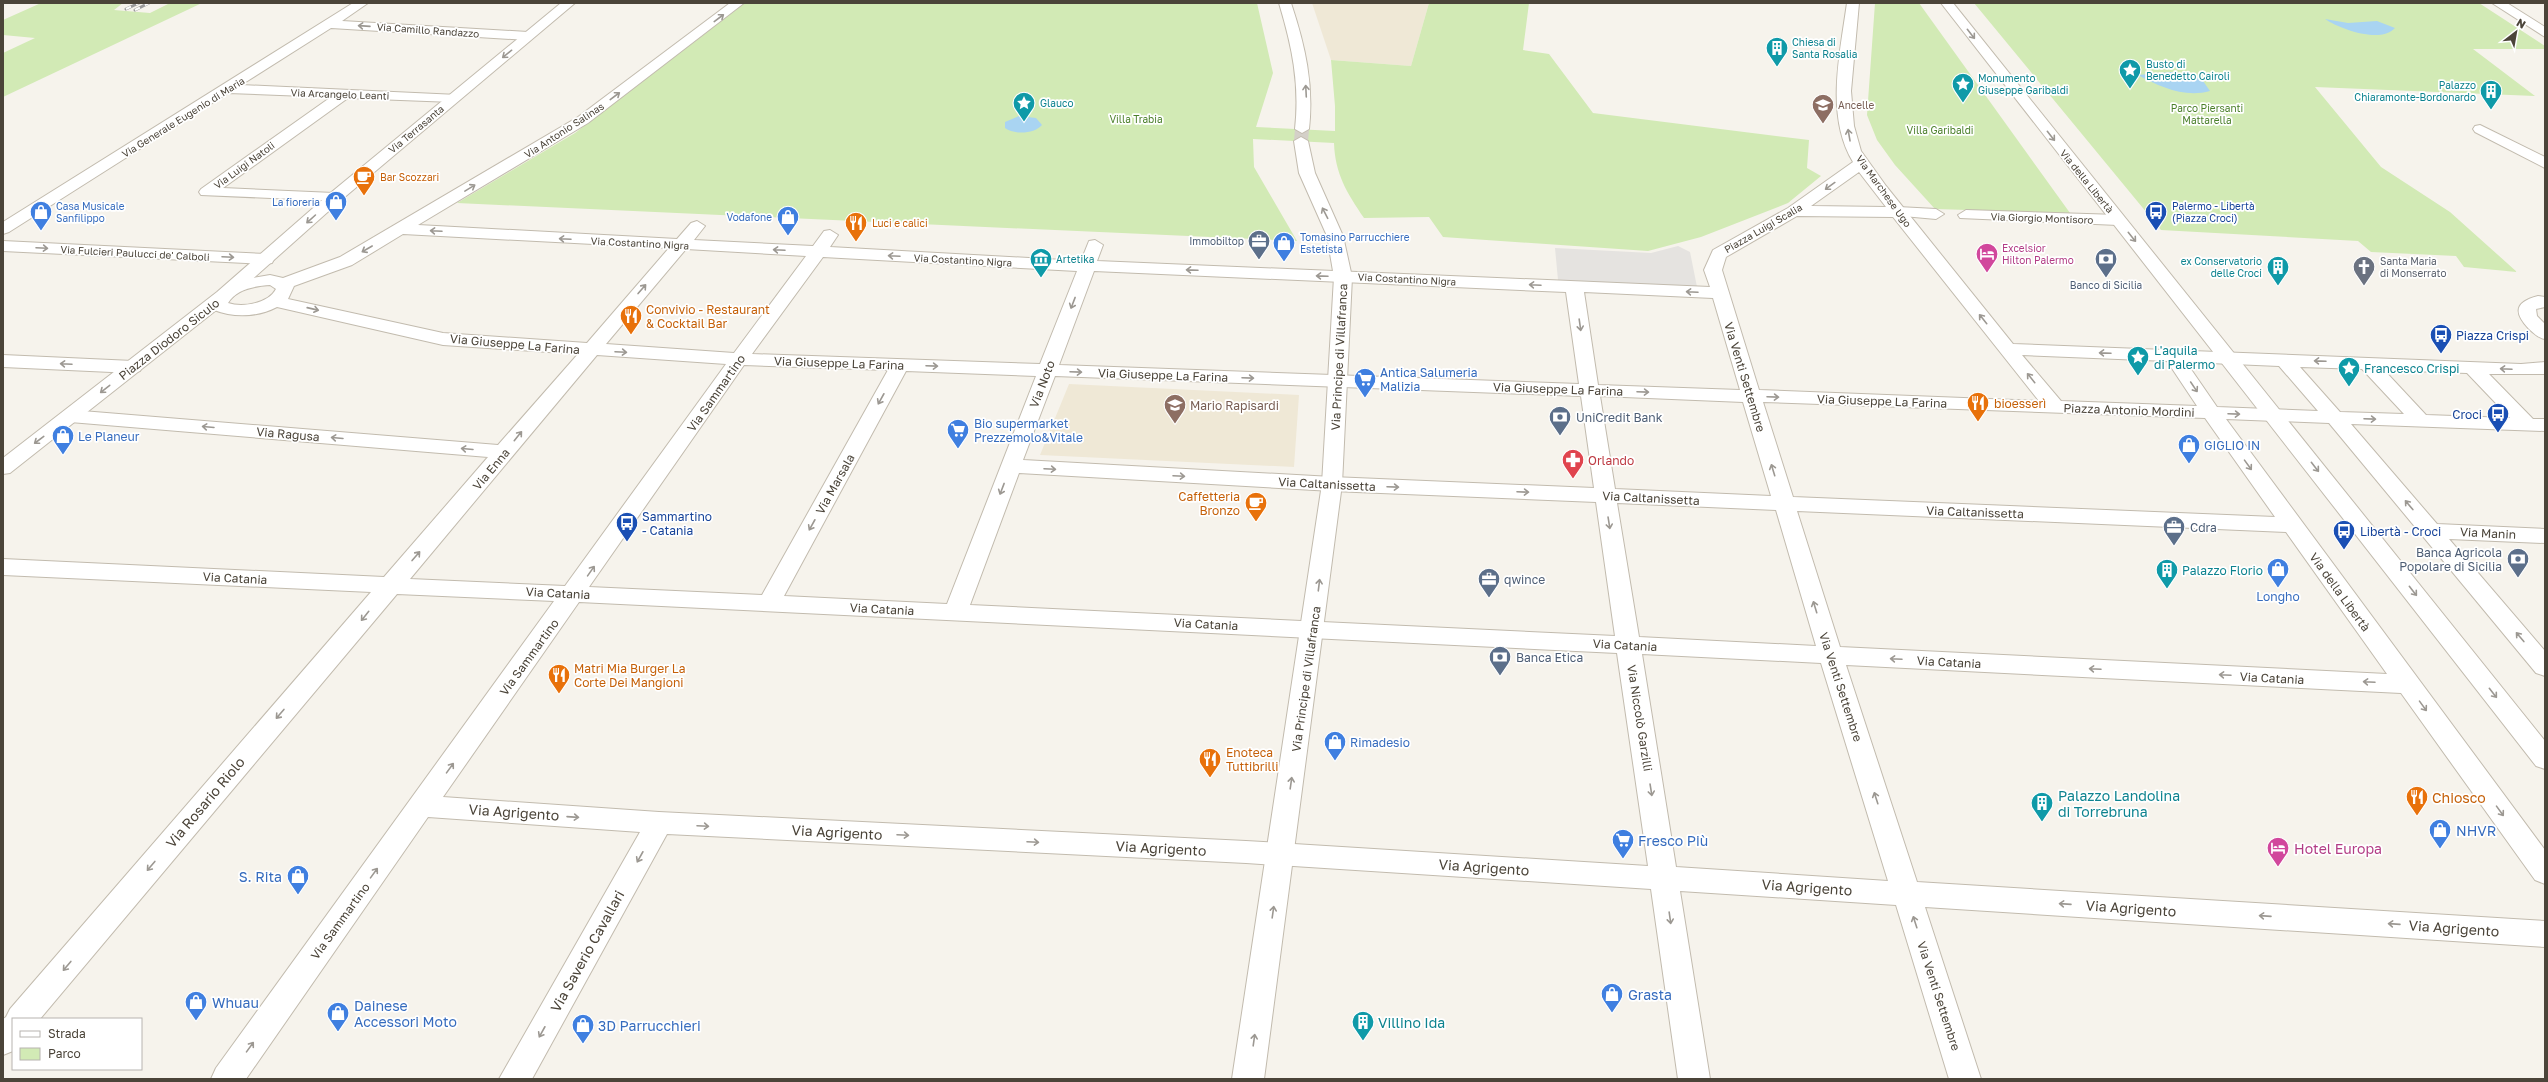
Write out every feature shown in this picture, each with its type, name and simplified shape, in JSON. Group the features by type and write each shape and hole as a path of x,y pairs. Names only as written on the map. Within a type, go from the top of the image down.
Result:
{"street":[{"name":"Via Generale Eugenio di Maria","path":"3,230 362,3"},
{"name":"Via Terrasanta","path":"266,259 334,198 528,36 570,3"},
{"name":"Via Antonio Salinas","path":"400,230 583,120 738,3"},
{"name":"Via Principe di Villafranca","path":"1248,1079 1313,629 1332,484 1343,277 1338,244 1304,166 1302,135 1306,97 1304,68 1285,3"},
{"name":"Via Marchese Ugo","path":"1854,3 1844,109 1850,142 1862,163 1898,212 2007,349"},
{"name":"Via della Libertà","path":"1947,3 2118,220 2275,415 2545,759"},
{"path":"2498,3 2545,33"},
{"name":"Via Camillo Randazzo","path":"329,24 528,36"},
{"name":"Via Arcangelo Leanti","path":"228,89 453,98"},
{"name":"Via Luigi Natoli","path":"334,198 207,192 345,94"},
{"path":"2480,129 2545,163"},
{"name":"Piazza Luigi Scalia","path":"1720,294 1713,270 1719,254 1794,211 1862,163"},
{"path":"1794,211 1936,214"},
{"name":"Via Giorgio Montisoro","path":"1966,215 2118,220"},
{"name":"Via Enna","path":"390,585 506,452 589,350 697,226"},
{"name":"Via Costantino Nigra","path":"400,230 1087,266 1574,287"},
{"path":"283,284 285,292 275,301 254,309 233,311 220,306 223,296 248,283 270,280 283,284 346,261 400,230"},
{"name":"Via Sammartino","path":"227,1079 423,806 740,359 830,236"},
{"name":"Via Noto","path":"955,613 1096,245"},
{"name":"Via Fulcieri Paulucci de' Calboli","path":"3,246 266,259"},
{"name":"Piazza Diodoro Siculo","path":"3,468 223,296 266,259"},
{"path":"1574,287 1720,294"},
{"name":"Via Niccolò Garzilli","path":"1574,287 1694,1079"},
{"name":"Via Venti Settembre","path":"1720,294 1783,504 1965,1079"},
{"name":"Via Giuseppe La Farina","path":"275,301 443,338 589,350 740,359 2055,407"},
{"path":"2545,302 2538,302 2527,307 2528,317 2545,334"},
{"path":"2007,349 2521,370 2545,368"},
{"name":"Piazza Antonio Mordini","path":"2007,349 2055,407 2536,425"},
{"name":"Via della Libertà","path":"2172,355 2210,413 2545,872"},
{"path":"2283,360 2336,418 2545,667"},
{"path":"3,361 133,367"},
{"path":"2367,363 2421,421"},
{"name":"Via Marsala","path":"769,603 900,365"},
{"path":"2471,368 2536,425"},
{"name":"Via Ragusa","path":"70,416 506,452"},
{"name":"Via Caltanissetta","path":"1011,466 1332,484 2292,525"},
{"name":"Via Manin","path":"2430,530 2545,536"},
{"name":"Via Catania","path":"3,567 1313,629 2408,684"},
{"name":"Via Rosario Riolo","path":"22,1018 390,585"},
{"name":"Via Agrigento","path":"423,806 659,823 1281,854 2545,934"},
{"name":"Via Saverio Cavallari","path":"515,1079 659,823"},
{"path":"3,1041 12,1030"}],"shaded area":[{"path":"1312,3 1429,3 1411,66 1331,60"},
{"path":"1678,246 1690,252 1697,287 1558,280 1555,248 1651,253"},
{"name":"Mario Rapisardi","path":"1069,384 1299,395 1294,467 1040,455"}],"green space":[{"path":"41,3 123,3 114,10 150,13 170,3 202,3 3,97 3,53 35,38 3,35 3,20"},
{"name":"Villa Trabia","path":"745,3 1257,3 1273,73 1256,127 1335,131 1335,106 1331,60 1411,66 1429,3 1529,3 1523,50 1549,54 1593,113 1809,140 1807,168 1821,176 1788,203 1701,237 1648,251 1443,237 1429,217 1364,218 1352,200 1339,174 1334,143 1253,139 1254,167 1297,241 457,203 575,133"},
{"name":"Villa Garibaldi","path":"1875,3 1919,3 2070,213 1935,209 1895,165 1877,140 1867,115"},
{"name":"Parco Piersanti Mattarella","path":"1974,3 2479,3 2545,46 2545,49 2473,49 2535,96 2315,87 2381,167 2450,212 2517,272 2464,267 2456,256 2371,252 2358,241 2161,230"}],"water":[{"path":"2325,19 2348,23 2377,21 2395,28 2388,33 2370,35 2340,27"},
{"path":"2171,72 2201,78 2210,91 2191,93 2173,90 2155,84 2138,75"},
{"path":"1019,116 1036,118 1042,125 1039,128 1029,132 1014,132 1005,128 1005,122"}],"tunnel":[{"path":"1301,141 1302,129"}],"railway":[{"path":"126,9 139,3"},
{"path":"135,10 149,3"}],"place":[{"name":"Chiesa di Santa Rosalia","path":"1777,68"},
{"name":"Busto di Benedetto Cairoli","path":"2130,90"},
{"name":"Monumento Giuseppe Garibaldi","path":"1963,104"},
{"name":"Palazzo Chiaramonte-Bordonardo","path":"2491,110"},
{"name":"Glauco","path":"1024,122"},
{"name":"Ancelle","path":"1823,124"},
{"name":"Bar Scozzari","path":"364,196"},
{"name":"La fioreria","path":"336,222"},
{"name":"Casa Musicale Sanfilippo","path":"41,232"},
{"name":"Palermo - Libertà (Piazza Croci)","path":"2156,232"},
{"name":"Vodafone","path":"788,236"},
{"name":"Luci e calici","path":"856,242"},
{"name":"Immobiltop","path":"1259,260"},
{"name":"Tomasino Parrucchiere Estetista","path":"1284,262"},
{"name":"Excelsior Hilton Palermo","path":"1987,274"},
{"name":"Artetika","path":"1041,278"},
{"name":"Banco di Sicilia","path":"2106,278"},
{"name":"ex Conservatorio delle Croci","path":"2278,286"},
{"name":"Santa Maria di Monserrato","path":"2364,286"},
{"name":"Convivio - Restaurant & Cocktail Bar","path":"631,336"},
{"name":"Piazza Crispi","path":"2441,354"},
{"name":"L'aquila di Palermo","path":"2138,376"},
{"name":"Francesco Crispi","path":"2349,388"},
{"name":"Antica Salumeria Malizia","path":"1365,398"},
{"name":"bioesserì","path":"1978,422"},
{"name":"Mario Rapisardi","path":"1175,424"},
{"name":"Croci","path":"2498,434"},
{"name":"UniCredit Bank","path":"1560,436"},
{"name":"Bio supermarket Prezzemolo&Vitale","path":"958,450"},
{"name":"Le Planeur","path":"63,456"},
{"name":"GIGLIO IN","path":"2189,464"},
{"name":"Orlando","path":"1573,480"},
{"name":"Caffetteria Bronzo","path":"1256,522"},
{"name":"Sammartino - Catania","path":"627,542"},
{"name":"Cdra","path":"2174,546"},
{"name":"Libertà - Croci","path":"2344,550"},
{"name":"Banca Agricola Popolare di Sicilia","path":"2518,578"},
{"name":"Longho","path":"2278,588"},
{"name":"Palazzo Florio","path":"2167,590"},
{"name":"qwince","path":"1489,598"},
{"name":"Banca Etica","path":"1500,676"},
{"name":"Matri Mia Burger La Corte Dei Mangioni","path":"559,694"},
{"name":"Rimadesio","path":"1335,762"},
{"name":"Enoteca Tuttibrilli","path":"1210,778"},
{"name":"Chiosco","path":"2417,816"},
{"name":"Palazzo Landolina di Torrebruna","path":"2042,822"},
{"name":"NHVR","path":"2440,850"},
{"name":"Fresco Più","path":"1623,860"},
{"name":"Hotel Europa","path":"2278,868"},
{"name":"S. Rita","path":"298,896"},
{"name":"Grasta","path":"1612,1014"},
{"name":"Whuau","path":"196,1022"},
{"name":"Dainese Accessori Moto","path":"338,1032"},
{"name":"Villino Ida","path":"1363,1042"},
{"name":"3D Parrucchieri","path":"583,1044"}]}
